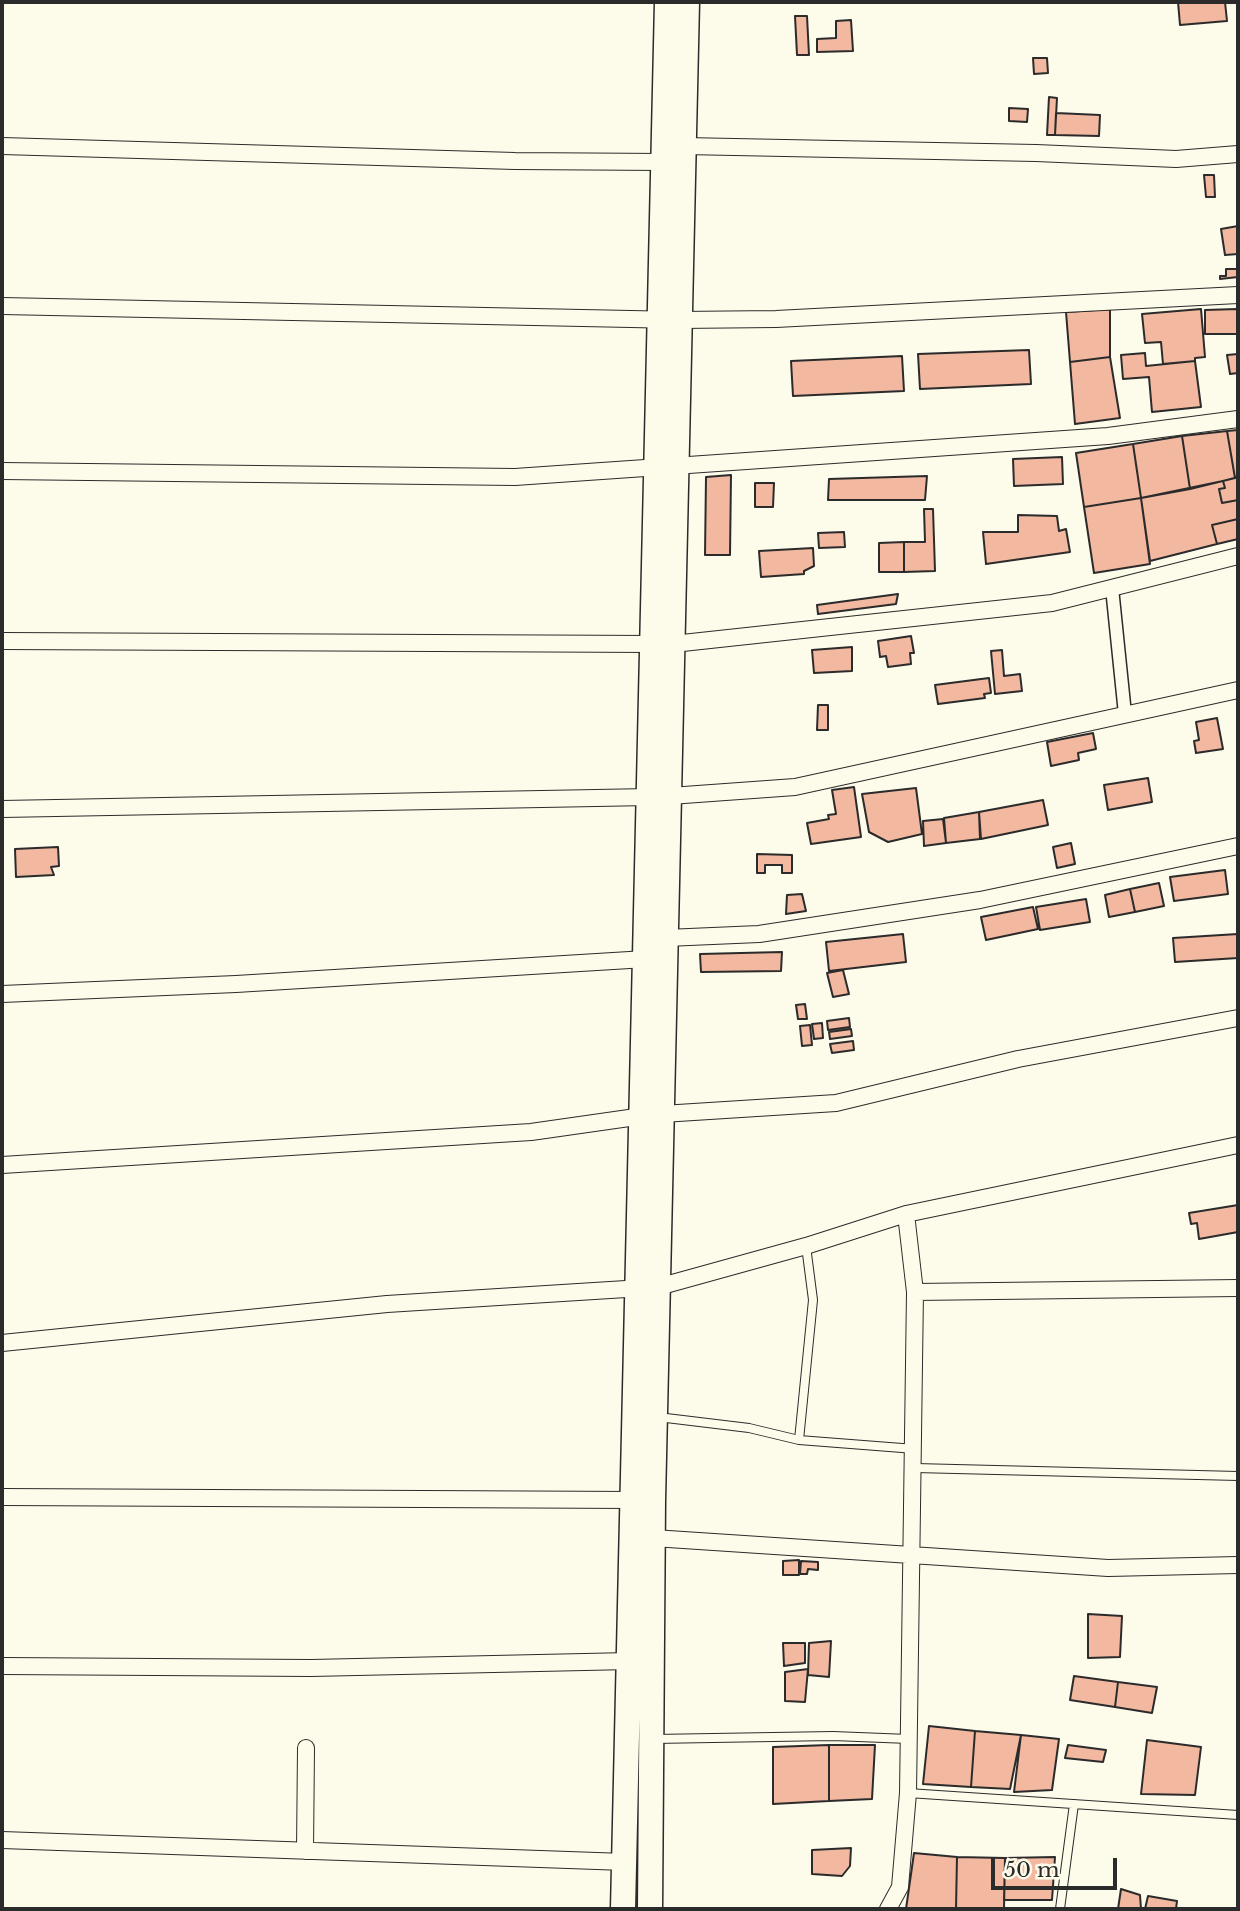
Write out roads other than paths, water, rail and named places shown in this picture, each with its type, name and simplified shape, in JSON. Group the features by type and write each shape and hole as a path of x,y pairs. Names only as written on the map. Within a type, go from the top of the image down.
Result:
{"main road":[{"path":"667,2 663,162 670,320"},
{"path":"652,1115 646,959 657,891 670,320 684,146 687,2"},
{"path":"623,1909 634,1500 648,1288 652,1115 666,938 657,891"},
{"path":"648,1288 655,1416 650,1909"}],"street":[{"path":"2,146 515,161 663,162"},
{"path":"684,146 1177,159 1238,154"},
{"path":"2,306 670,320 776,319 1238,295"},
{"path":"2,471 514,477 1108,436 1238,419"},
{"path":"2,641 663,644 1052,603 1238,556"},
{"path":"1112,588 1125,714"},
{"path":"2,809 660,797 795,787 1238,690"},
{"path":"666,938 759,934 980,900 1238,846"},
{"path":"2,994 236,984 646,959"},
{"path":"2,1165 531,1132 652,1115 835,1103 1018,1059 1238,1018"},
{"path":"2,1343 387,1304 648,1288 806,1246 906,1213 1238,1145"},
{"path":"888,1909 900,1887 908,1793 915,1468 915,1292 906,1213"},
{"path":"915,1292 1238,1287"},
{"path":"2,1497 634,1500"},
{"path":"653,1538 1108,1568 1238,1565"},
{"path":"2,1666 310,1668 630,1661"},
{"path":"305,1851 306,1748"},
{"path":"2,1840 625,1862"}],"lane":[{"path":"799,1440 813,1300 806,1246"},
{"path":"655,1416 749,1428 799,1440 915,1449"},
{"path":"915,1468 1238,1476"},
{"path":"650,1739 833,1736 909,1739"},
{"path":"908,1793 1238,1815"},
{"path":"1060,1909 1074,1804"}]}
